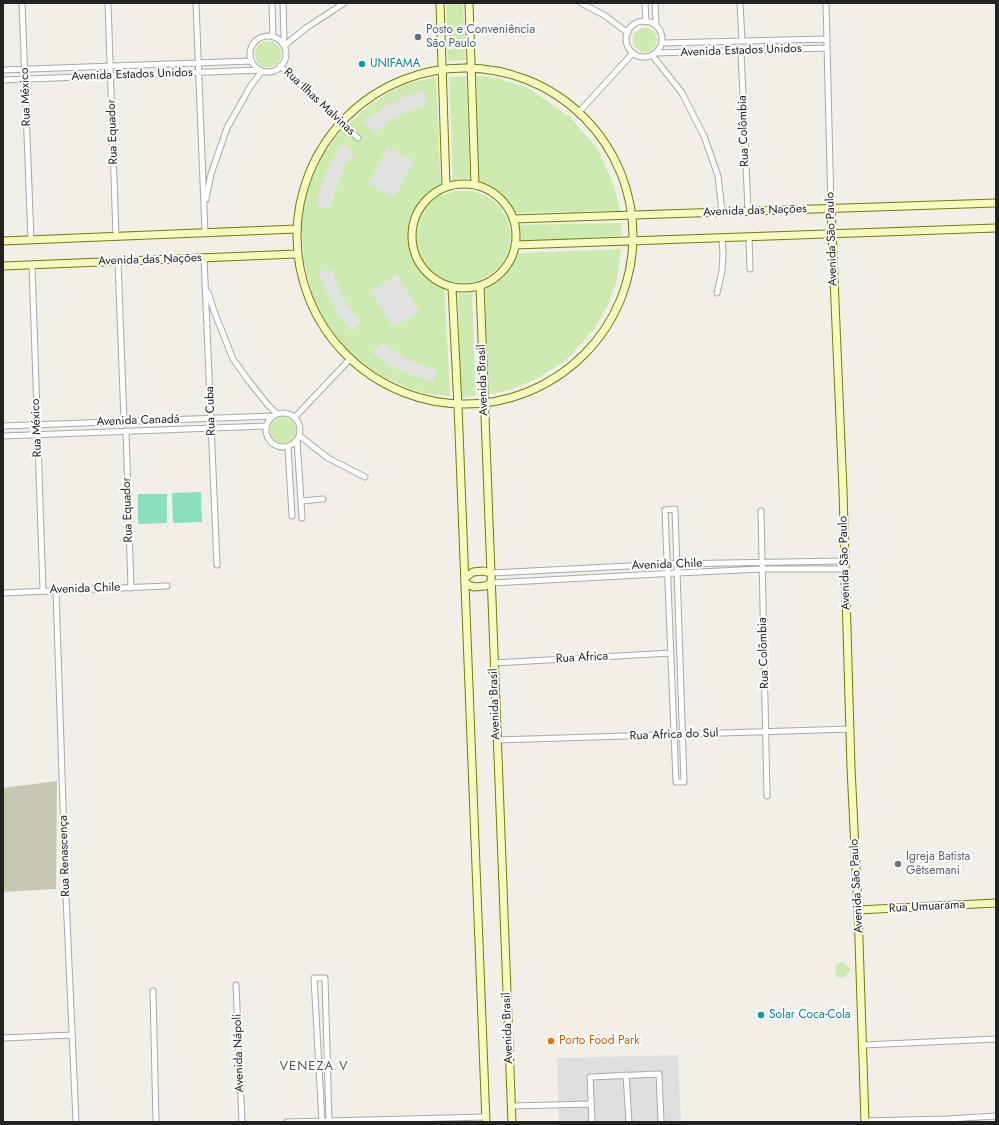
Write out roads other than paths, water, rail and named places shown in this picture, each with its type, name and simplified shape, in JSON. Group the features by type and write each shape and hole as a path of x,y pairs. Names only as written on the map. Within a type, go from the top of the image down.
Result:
{"main road":[{"path":"440,3 446,187"},
{"path":"469,3 474,185"},
{"path":"471,68 499,71 525,79 550,90 579,112 607,146 620,170 627,190 632,216 632,241 630,270 616,308 595,340 571,364 552,378 528,390 484,404 458,406 441,404 406,394 386,385 364,371 337,345 316,314 305,289 297,254 296,229 298,208 311,166 327,140 359,105 380,91 408,78 443,70 471,68"},
{"path":"460,184 474,185 491,192 505,203 513,219 516,230 515,245 508,264 491,281 480,286 466,289 452,287 437,282 421,267 414,253 411,238 413,222 420,207 432,195 446,187 460,184"},
{"name":"Avenida das Nações","path":"513,219 996,203"},
{"name":"Avenida São Paulo","path":"831,208 843,490 844,569 865,1122"},
{"path":"515,245 996,228"},
{"name":"Avenida das Nações","path":"3,241 296,229"},
{"name":"Avenida das Nações","path":"3,266 297,254"},
{"name":"Avenida Brasil","path":"480,286 512,1122"},
{"name":"Avenida Brasil","path":"452,287 486,1120"},
{"path":"490,573 483,571 473,572 465,580 468,585 474,587 485,586 491,583"},
{"name":"Rua Umuarama","path":"858,910 996,903"}],"street":[{"name":"Rua México","path":"22,3 31,240"},
{"name":"Rua Equador","path":"108,3 116,236"},
{"path":"196,3 205,233"},
{"path":"272,3 273,36"},
{"path":"283,3 283,45 286,56 280,66 268,72 256,68 251,61 250,52 254,42 262,36 273,36 283,45"},
{"path":"283,45 344,3"},
{"path":"581,3 604,15 628,33"},
{"path":"645,3 646,22"},
{"path":"655,3 656,25 661,33 662,43 654,54 644,57 632,53 627,44 628,33 634,25 639,22 646,22 656,25"},
{"path":"740,3 742,41"},
{"name":"Avenida São Paulo","path":"826,3 831,208"},
{"name":"Avenida Estados Unidos","path":"662,43 827,39"},
{"name":"Avenida Estados Unidos","path":"654,54 827,48"},
{"name":"Rua Colômbia","path":"741,51 748,211"},
{"path":"579,112 632,53"},
{"path":"654,54 682,93 704,136 718,176 722,212"},
{"name":"Avenida Estados Unidos","path":"3,70 251,61"},
{"name":"Rua Ilhas Malvinas","path":"280,66 358,138"},
{"name":"Avenida Estados Unidos","path":"3,80 261,70"},
{"path":"204,208 211,174 228,128 261,70"},
{"path":"748,237 750,269"},
{"path":"717,293 722,272 722,238"},
{"name":"Rua Cuba","path":"204,258 217,565"},
{"path":"118,261 124,421"},
{"name":"Rua México","path":"32,265 43,591"},
{"path":"205,283 214,311 233,358 275,415"},
{"path":"295,417 350,359"},
{"path":"298,438 288,447 278,447 269,441 266,436 266,426 268,421 275,415 285,413 295,417 300,426 298,438 302,518"},
{"name":"Avenida Canadá","path":"3,426 275,415"},
{"name":"Avenida Canadá","path":"3,436 266,426"},
{"name":"Rua Equador","path":"126,431 131,588"},
{"path":"298,438 328,458 366,477"},
{"path":"288,447 292,516"},
{"path":"301,500 323,499"},
{"path":"675,509 677,564 684,782 676,782 665,510 675,509"},
{"name":"Rua Colômbia","path":"761,511 767,796"},
{"name":"Avenida Chile","path":"490,573 668,564 844,561"},
{"name":"Avenida Chile","path":"491,583 668,573 844,569"},
{"name":"Avenida Chile","path":"3,592 167,586"},
{"name":"Rua Renascença","path":"56,591 76,1122"},
{"name":"Rua Africa","path":"494,663 671,653"},
{"name":"Rua Africa do Sul","path":"497,740 674,736 851,729"},
{"path":"321,1121 314,978 325,978 330,1121"},
{"name":"Avenida Nápoli","path":"236,985 242,1122"},
{"path":"153,991 156,1122"},
{"path":"3,1038 72,1035"},
{"path":"863,1045 996,1040"},
{"path":"592,1122 590,1077 659,1074 661,1122"},
{"path":"626,1075 629,1122"},
{"path":"512,1106 592,1104"},
{"path":"865,1122 984,1120 996,1116"},
{"path":"287,1122 486,1120"}],"place":[{"name":"Posto e Conveniência São Paulo","path":"418,37"},
{"name":"UNIFAMA","path":"362,64"},
{"name":"Igreja Batista Gêtsemani","path":"898,864"},
{"name":"Solar Coca-Cola","path":"761,1015"},
{"name":"Porto Food Park","path":"551,1041"}],"district":[{"name":"VENEZA V","path":"314,1067"}]}
